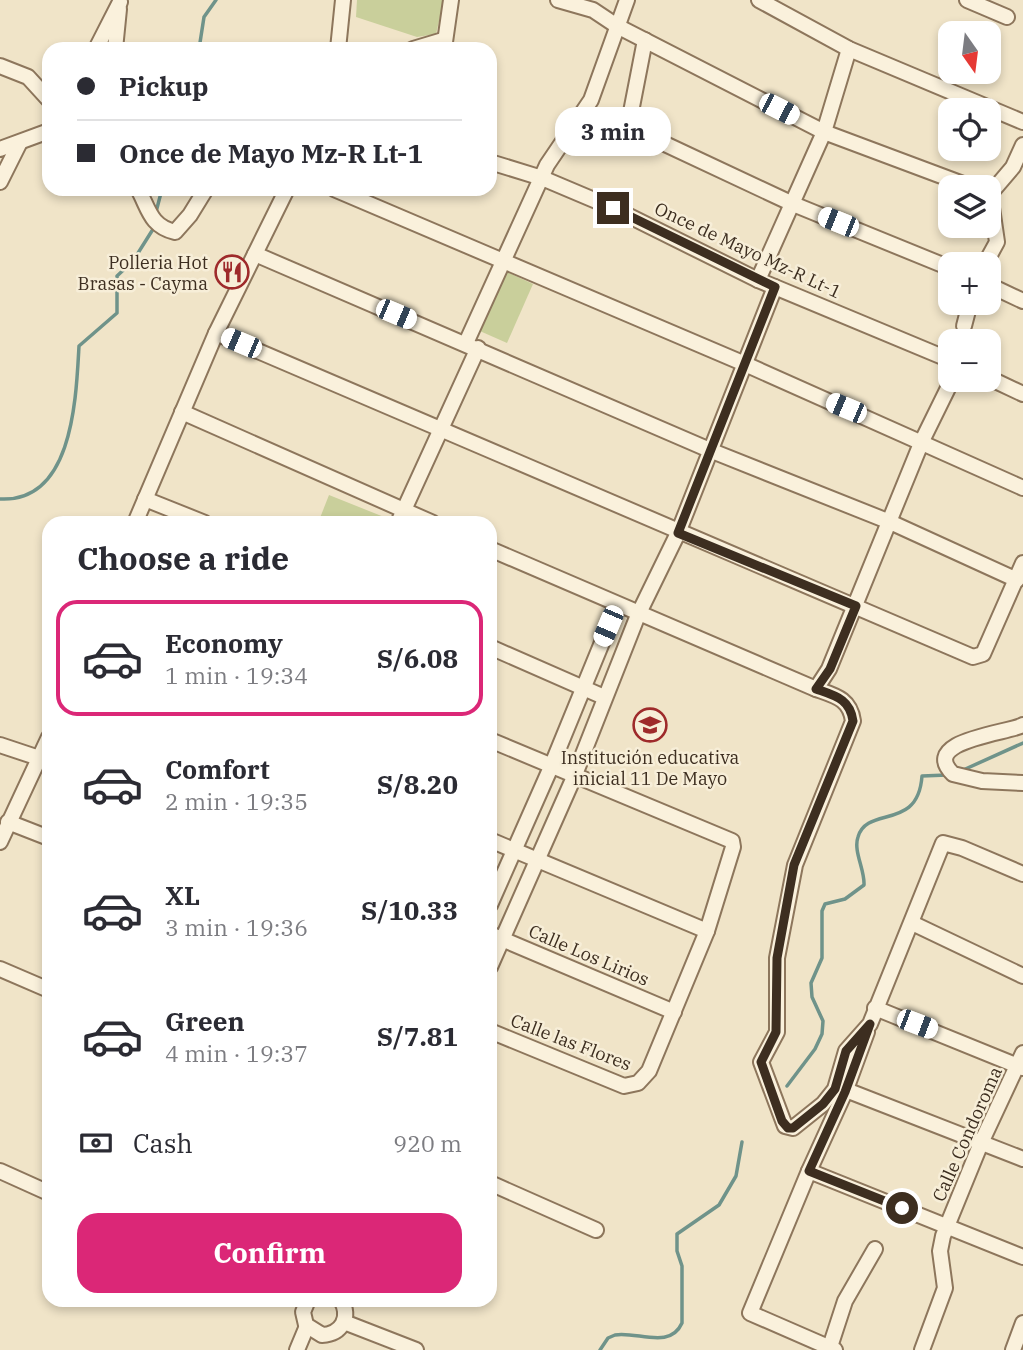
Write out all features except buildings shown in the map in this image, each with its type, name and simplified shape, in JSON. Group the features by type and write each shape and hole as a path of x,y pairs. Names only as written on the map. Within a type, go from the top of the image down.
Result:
{"street":[{"path":"339,42 343,0"},
{"path":"444,42 451,0"},
{"path":"558,0 593,10 617,26 824,132 939,175"},
{"path":"401,516 439,429 503,262 559,144 591,100 628,0"},
{"path":"759,0 849,49 1023,122"},
{"path":"967,0 1007,17"},
{"path":"99,42 119,1"},
{"path":"116,42 119,1"},
{"path":"645,40 629,117 633,129 793,204 938,263"},
{"path":"758,280 824,132 849,49"},
{"path":"0,66 28,78 42,93"},
{"path":"0,149 42,134"},
{"path":"0,182 19,144"},
{"path":"1001,180 1013,167 1023,145"},
{"name":"Once de Mayo Mz-R Lt-1","path":"497,164 542,178 613,208 758,280 938,355"},
{"path":"141,196 148,216 165,230 175,232 202,196"},
{"path":"138,516 216,333 284,196"},
{"path":"350,196 745,364 1023,488"},
{"path":"255,254 712,451 890,522 1017,580"},
{"path":"497,934 537,860 574,777 638,615 678,533 712,451 775,287"},
{"path":"1001,291 1023,301"},
{"path":"964,326 967,315"},
{"path":"216,333 973,657 983,654 1023,563"},
{"path":"1001,384 1023,394"},
{"path":"816,689 830,669 922,441 946,392"},
{"path":"182,412 399,516"},
{"path":"145,499 188,516"},
{"path":"497,552 638,615 674,626 793,682 840,697 851,707 853,721 794,865 777,958 776,1032 761,1062 785,1126 793,1128 823,1104 835,1089 846,1051 870,1024"},
{"path":"497,889 617,606"},
{"path":"497,650 604,697"},
{"path":"1023,725 962,742 948,754 947,760 953,774 982,781 1023,783"},
{"path":"497,743 732,841 733,850 707,931 674,1012"},
{"path":"0,745 39,758"},
{"path":"0,842 42,752"},
{"path":"8,822 42,835"},
{"path":"497,843 707,931"},
{"path":"875,1249 845,1301 831,1349 750,1313 846,1090 875,1008 943,843 962,848 1023,874"},
{"path":"912,923 1023,976"},
{"name":"Calle Los Lirios","path":"497,936 674,1012"},
{"path":"0,969 42,987"},
{"path":"875,1008 1021,1062"},
{"name":"Calle las Flores","path":"497,1034 624,1086 638,1083 649,1071 674,1012"},
{"name":"Calle Condoroma","path":"922,1350 945,1288 940,1251 981,1143 1021,1062"},
{"path":"846,1090 1023,1159"},
{"path":"0,1171 42,1190"},
{"path":"809,1171 1023,1257"},
{"path":"497,1186 596,1230"},
{"path":"302,1307 307,1326 316,1333 329,1335"},
{"path":"343,1307 344,1322"},
{"path":"323,1350 329,1335 344,1322"},
{"path":"344,1322 416,1350"},
{"path":"1013,1350 1023,1323"},
{"path":"297,1350 307,1326"}],"green space":[{"path":"357,0 444,0 436,34 417,37 356,17"},
{"path":"494,266 533,284 507,343 473,328"},
{"path":"329,495 382,516 321,516"}],"waterway":[{"path":"200,42 204,17 216,0"},
{"path":"156,212 160,196"},
{"path":"0,499 24,496 43,484 56,466 66,444 72,419 79,346 117,313 117,276 133,261 155,226"},
{"path":"961,771 1023,743"},
{"path":"787,1086 815,1049 822,1034 823,1021 812,997 811,983 822,958 822,911 825,904 845,899 864,885 857,848 863,827 912,805 922,776 947,775"},
{"path":"600,1350 608,1338 615,1335 661,1338 677,1331 682,1323 682,1266 677,1251 677,1234 719,1205 736,1176 742,1142"}],"place":[{"name":"Polleria Hot Brasas - Cayma","path":"232,272"},
{"name":"Institución educativa inicial 11 De Mayo","path":"650,725"}],"route":[{"path":"613,208 775,287 678,533 856,606 830,669 816,689 840,697 851,707 853,721 794,865 777,958 776,1032 761,1062 782,1121 788,1128 793,1128 823,1104 835,1089 846,1051 870,1024 845,1092 809,1171 902,1208"}]}
